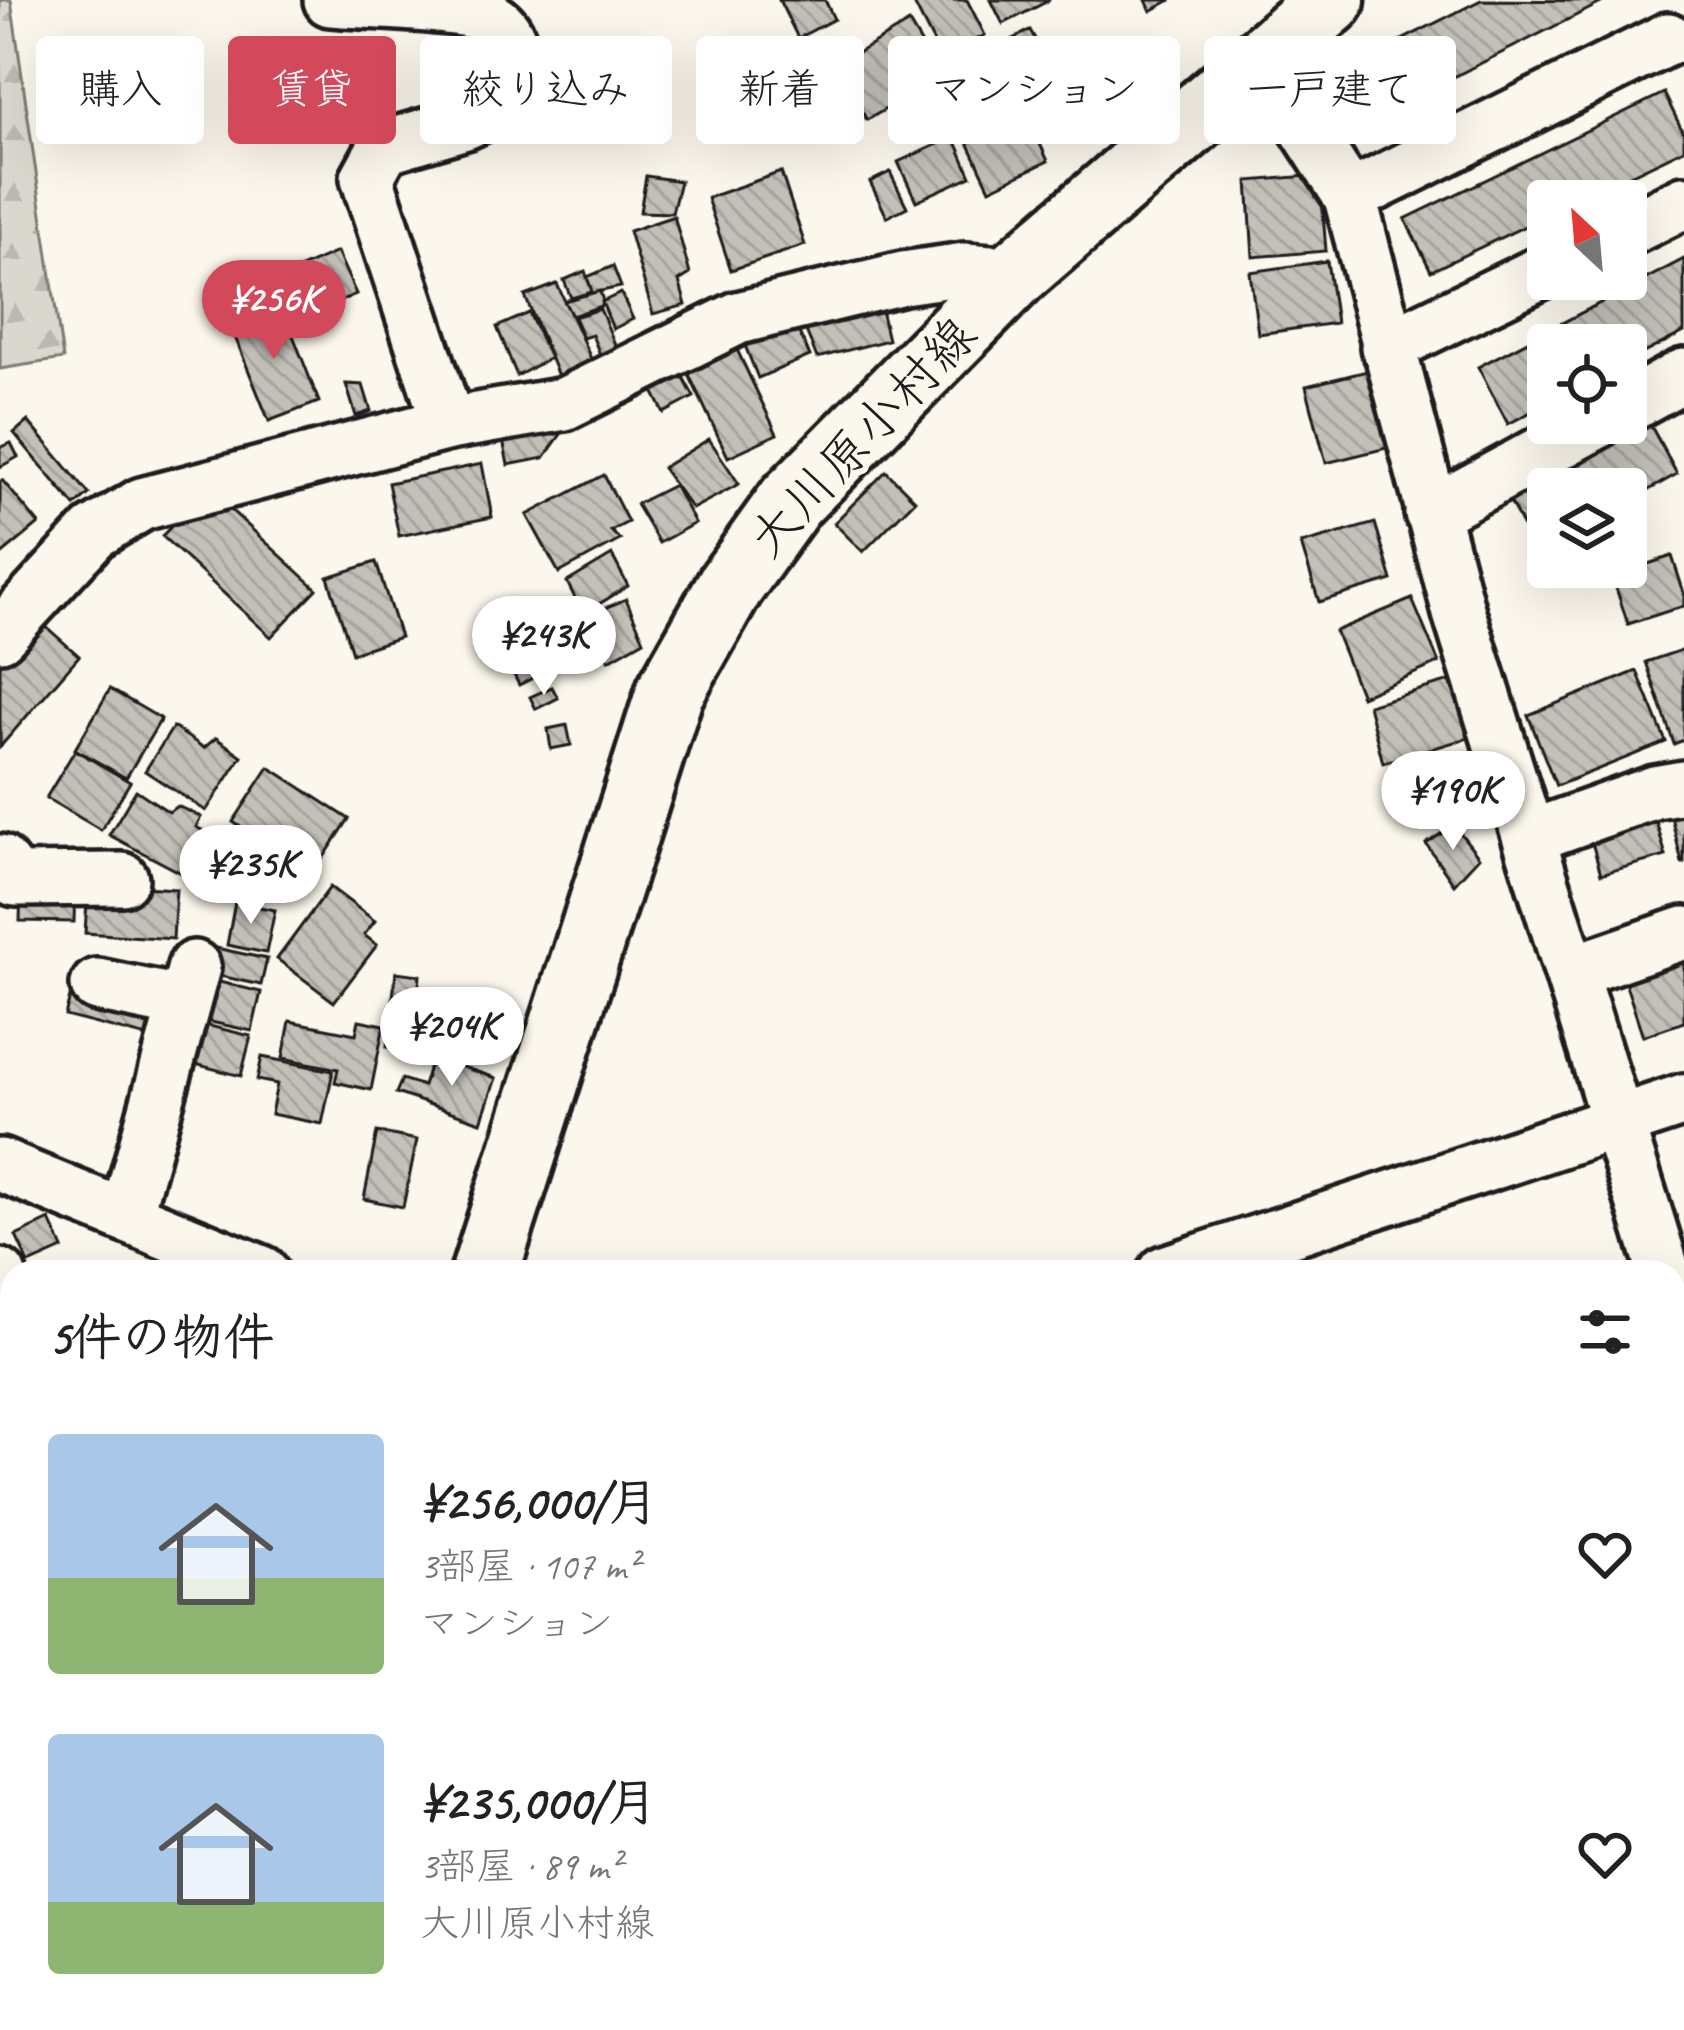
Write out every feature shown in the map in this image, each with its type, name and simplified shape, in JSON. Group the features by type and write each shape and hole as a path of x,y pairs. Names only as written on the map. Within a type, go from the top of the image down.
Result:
{"main road":[{"name":"大川原小村線","path":"1292,36 1331,0"},
{"name":"大川原小村線","path":"489,1260 670,692 730,586 790,501 1016,273 1204,112"}],"street":[{"path":"330,0 472,11 500,24 511,47 512,74 500,107 465,123 384,147 367,178 448,424"},
{"path":"1350,197 1664,29"},
{"path":"1316,144 1350,197 1431,513 1660,1260"},
{"path":"1647,220 1684,202"},
{"path":"0,635 94,533 142,504 448,424 564,404 738,318 903,278 965,269 1016,273"},
{"path":"1387,347 1527,279"},
{"path":"1647,395 1684,375"},
{"path":"1431,513 1558,444"},
{"path":"1529,837 1655,792 1684,787"},
{"path":"0,861 15,880 103,866"},
{"path":"1570,972 1684,933"},
{"path":"97,985 189,985 126,1216"},
{"path":"1201,1260 1684,1100"},
{"path":"0,1165 233,1260"}],"green space":[{"path":"0,0 11,0 63,359 0,369"}],"building":[{"path":"779,0 825,0 834,19 797,36"},
{"path":"912,0 967,0 985,35 983,36 930,36"},
{"path":"991,0 1050,0 1003,24"},
{"path":"1146,0 1171,0 1151,11"},
{"path":"1481,0 1605,1 1456,76 1456,36 1410,36"},
{"path":"909,23 917,36 888,36 888,108 867,120 864,115 864,49"},
{"path":"1664,93 1684,134 1684,149 1620,180 1527,180 1527,225 1431,271 1405,219"},
{"path":"938,144 957,144 971,176 916,201 898,162"},
{"path":"969,144 1040,144 1048,161 990,189"},
{"path":"781,172 805,245 731,270 707,198"},
{"path":"890,172 907,207 887,217 870,182"},
{"path":"1320,175 1326,251 1253,257 1248,181"},
{"path":"646,176 680,181 672,213 640,212"},
{"path":"674,216 690,274 679,281 686,305 653,314 629,231"},
{"path":"337,252 356,294 297,320 278,278"},
{"path":"1684,259 1684,332 1647,351 1647,324 1560,324 1606,300 1647,300 1647,278"},
{"path":"1327,261 1336,323 1258,334 1250,272"},
{"path":"613,266 621,287 592,293 587,277"},
{"path":"585,271 592,292 571,298 564,280"},
{"path":"557,284 592,361 558,376 525,296"},
{"path":"600,291 604,305 572,316 564,301"},
{"path":"621,293 633,319 613,329 602,302"},
{"path":"878,297 888,340 817,358 801,318"},
{"path":"280,302 319,402 269,421 229,322"},
{"path":"600,309 617,349 601,357 592,335 583,338 574,317"},
{"path":"529,313 550,358 517,376 497,327"},
{"path":"792,318 810,356 758,378 742,338"},
{"path":"730,335 777,434 728,457 681,358"},
{"path":"1527,341 1527,414 1508,424 1478,367"},
{"path":"676,364 694,397 664,413 647,379"},
{"path":"1371,370 1391,447 1326,463 1306,386"},
{"path":"346,384 363,385 371,411 356,416"},
{"path":"574,416 544,458 508,465 501,430"},
{"path":"1647,419 1677,474 1647,491 1647,468 1560,468 1558,464 1594,444 1647,444"},
{"path":"28,421 89,494 75,506 14,433"},
{"path":"709,439 739,484 692,509 662,468"},
{"path":"11,443 18,457 0,467 0,448"},
{"path":"482,464 492,517 399,536 388,483"},
{"path":"886,471 915,500 863,552 834,523"},
{"path":"604,475 628,522 611,531 620,540 559,573 527,515"},
{"path":"0,482 39,524 0,556"},
{"path":"674,485 695,523 659,543 636,504"},
{"path":"1527,485 1527,535 1507,495"},
{"path":"208,489 317,589 271,637 162,536"},
{"path":"1375,523 1392,580 1319,602 1301,544"},
{"path":"612,555 628,586 583,614 567,582"},
{"path":"1672,556 1684,606 1628,624 1616,588 1647,588 1647,564"},
{"path":"376,562 400,637 352,653 328,577"},
{"path":"626,599 644,640 609,660 586,617"},
{"path":"1412,599 1439,663 1361,696 1335,631"},
{"path":"35,617 79,656 0,747 0,657"},
{"path":"541,642 554,667 519,685 506,659"},
{"path":"1684,649 1684,740 1674,744 1646,662"},
{"path":"1637,671 1666,742 1556,786 1528,715"},
{"path":"1467,676 1482,734 1383,763 1368,705"},
{"path":"552,687 558,698 536,709 530,697"},
{"path":"110,689 161,719 126,778 75,749"},
{"path":"567,725 571,745 551,749 548,729"},
{"path":"173,727 204,748 216,738 242,756 206,811 145,771"},
{"path":"75,750 130,782 101,830 46,798"},
{"path":"269,767 349,819 313,874 233,822"},
{"path":"136,790 169,812 177,806 201,817 196,827 214,836 189,877 109,835"},
{"path":"1652,807 1666,856 1601,874 1587,825"},
{"path":"1684,809 1684,863 1682,863 1670,812"},
{"path":"1454,825 1479,857 1454,884 1426,844"},
{"path":"21,883 75,885 74,922 20,921"},
{"path":"88,884 176,889 173,939 85,933"},
{"path":"330,887 375,921 364,935 377,945 334,1002 277,959"},
{"path":"235,902 275,910 266,953 227,945"},
{"path":"1684,942 1684,1022 1643,1036 1619,964"},
{"path":"216,948 267,959 261,985 211,974"},
{"path":"396,972 420,975 418,997 435,999 429,1052 387,1047"},
{"path":"207,979 261,992 252,1031 197,1019"},
{"path":"72,989 159,1011 151,1038 65,1016"},
{"path":"359,1020 384,1025 371,1090 335,1082 338,1069 283,1058 290,1021 356,1034"},
{"path":"197,1023 251,1036 241,1076 187,1062"},
{"path":"262,1057 333,1071 322,1124 271,1114 277,1084 257,1080"},
{"path":"432,1057 496,1078 481,1122 396,1093 402,1079 423,1086"},
{"path":"377,1132 417,1140 403,1207 364,1199"},
{"path":"50,1220 63,1249 27,1260 16,1236"}]}
